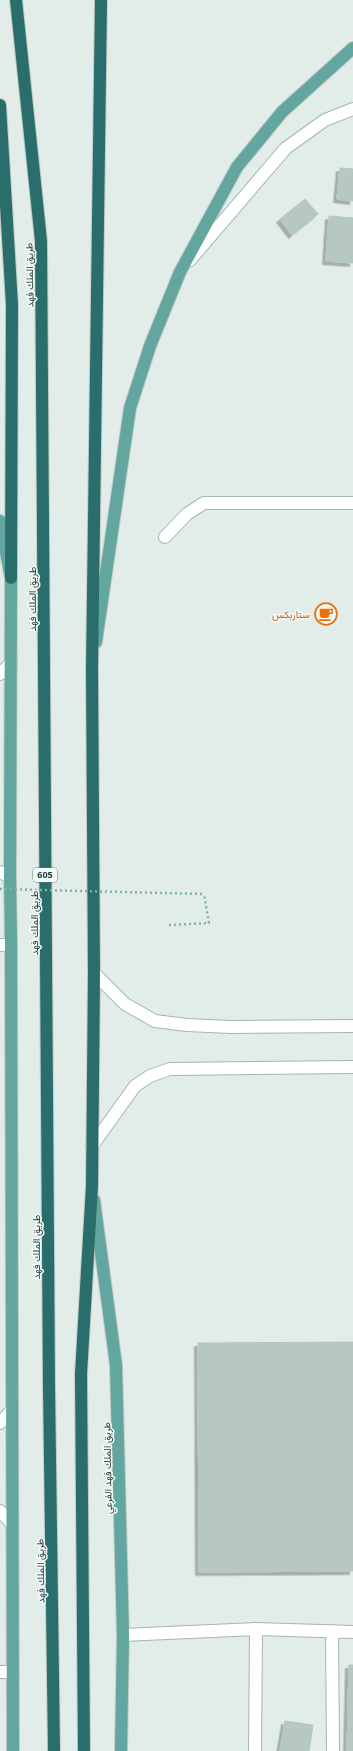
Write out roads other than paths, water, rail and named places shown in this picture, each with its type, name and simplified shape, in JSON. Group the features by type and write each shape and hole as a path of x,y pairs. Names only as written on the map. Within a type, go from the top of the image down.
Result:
{"highway":[{"name":"طريق الملك فهد","path":"16,0 41,241 49,1378 54,1751"},
{"path":"84,1751 81,1374 92,1186 94,973 92,669 101,0"},
{"path":"0,106 12,305 11,578"}],"main road":[{"path":"92,669 130,408 150,346 180,272 238,168 282,112 353,48"},
{"path":"0,521 11,578 11,663 5,874 12,1410 13,1751"},
{"name":"طريق الملك فهد الفرعي","path":"92,1186 116,1365 123,1635 121,1751"}],"street":[{"path":"180,272 286,148 325,120 353,108"},
{"path":"165,537 187,514 204,503 353,503"},
{"path":"0,674 11,663"},
{"path":"94,973 124,1004 155,1021 187,1025 230,1027 353,1026"},
{"path":"92,1146 135,1086 150,1076 170,1069 353,1068"},
{"path":"0,1423 12,1410"},
{"path":"0,1511 12,1524"},
{"path":"123,1635 256,1628 353,1632"},
{"path":"255,1751 256,1628"},
{"path":"332,1631 333,1751"},
{"path":"0,1672 13,1672"}],"place":[{"name":"ستاربكس","path":"326,614"}]}
